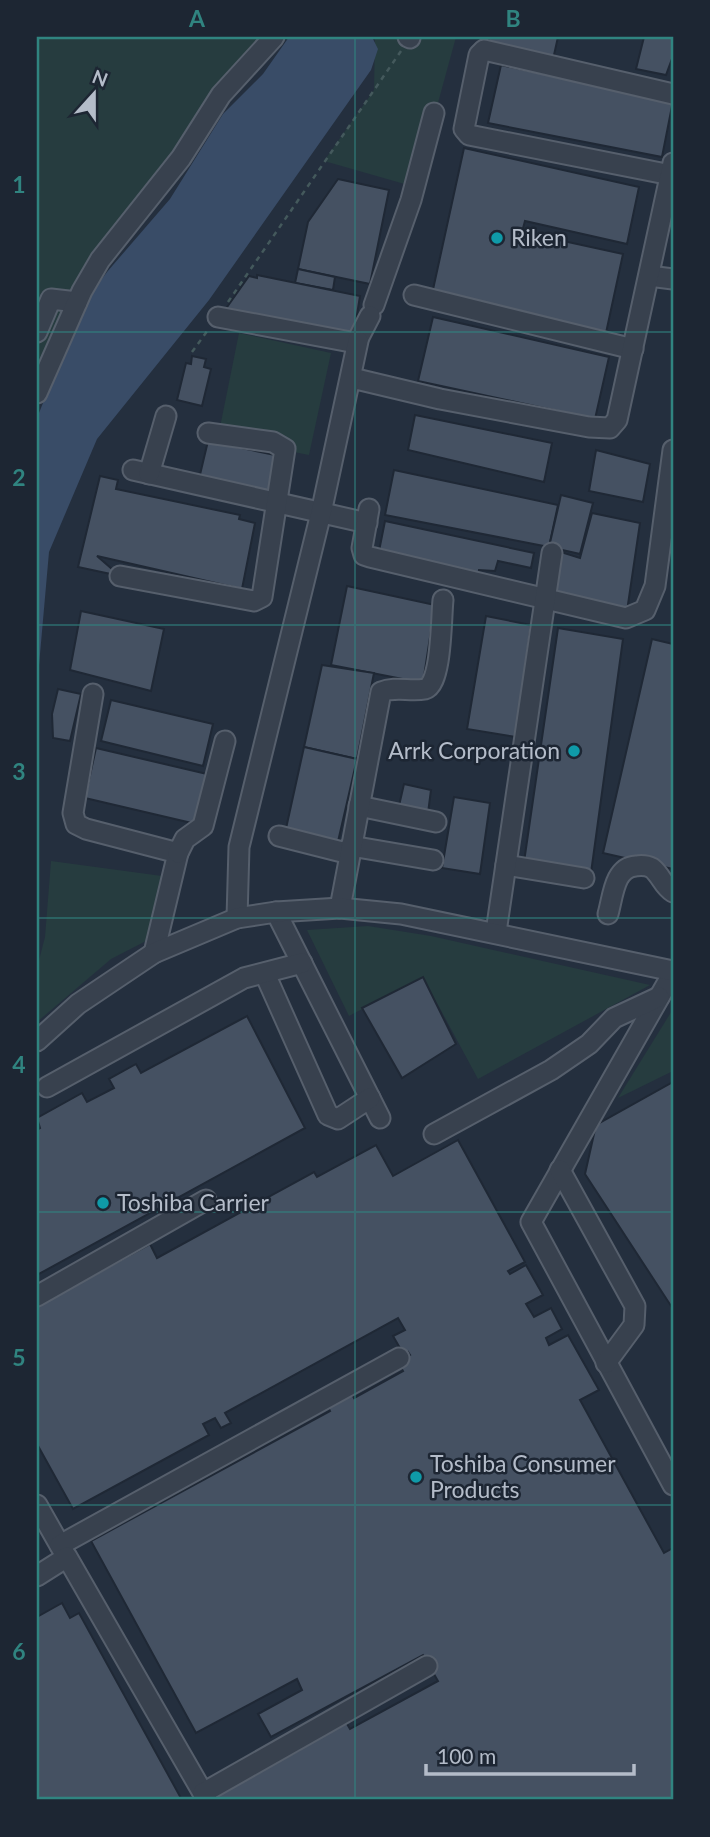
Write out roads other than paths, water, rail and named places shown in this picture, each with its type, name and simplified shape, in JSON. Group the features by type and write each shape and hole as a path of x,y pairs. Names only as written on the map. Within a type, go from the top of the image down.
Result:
{"street":[{"path":"37,393 77,303 100,260 181,158 221,95 274,37"},
{"path":"352,378 440,399 589,427 610,428 617,420 672,169 469,135 464,129 479,55 484,50 673,93"},
{"path":"237,918 239,847 321,513 358,341 372,310 411,200 434,113"},
{"path":"649,276 673,279"},
{"path":"414,295 633,349"},
{"path":"37,332 51,299 77,303"},
{"path":"218,317 358,341"},
{"path":"166,416 141,472 321,513 368,516 362,548 364,555 626,618 645,610 654,586 673,450"},
{"path":"120,576 259,601 265,592 285,449 279,443 208,433"},
{"path":"496,932 552,554"},
{"path":"340,908 381,692 391,688 426,689 432,684 437,672 443,600"},
{"path":"93,694 73,813 76,824 178,853"},
{"path":"154,953 178,853 185,839 204,826 225,741"},
{"path":"359,806 436,822"},
{"path":"279,836 351,850 433,860"},
{"path":"506,865 584,878"},
{"path":"608,914 618,878 623,869 631,866 646,865 654,870 665,887 673,892"},
{"path":"37,1041 78,1004 154,953 237,918 276,912 340,908 401,914 496,932 673,972 531,1218 531,1227 673,1485"},
{"path":"276,912 380,1118"},
{"path":"47,1087 244,978 302,963"},
{"path":"265,974 328,1115 338,1119 370,1098"},
{"path":"434,1134 551,1070 589,1044 614,1018 659,997"},
{"path":"560,1170 635,1306 634,1325 606,1363"},
{"path":"37,1296 206,1200"},
{"path":"37,1576 63,1551 399,1358"},
{"path":"37,1505 205,1796 428,1666"}],"water":[{"path":"289,37 372,37 378,49 371,70 209,300 97,439 49,552 37,688 37,418 74,325 91,294 170,199 223,114 263,74"}],"place":[{"name":"Riken","path":"497,238"},
{"name":"Arrk Corporation","path":"574,751"},
{"name":"Toshiba Carrier","path":"103,1203"},
{"name":"Toshiba Consumer Products","path":"416,1477"}]}
